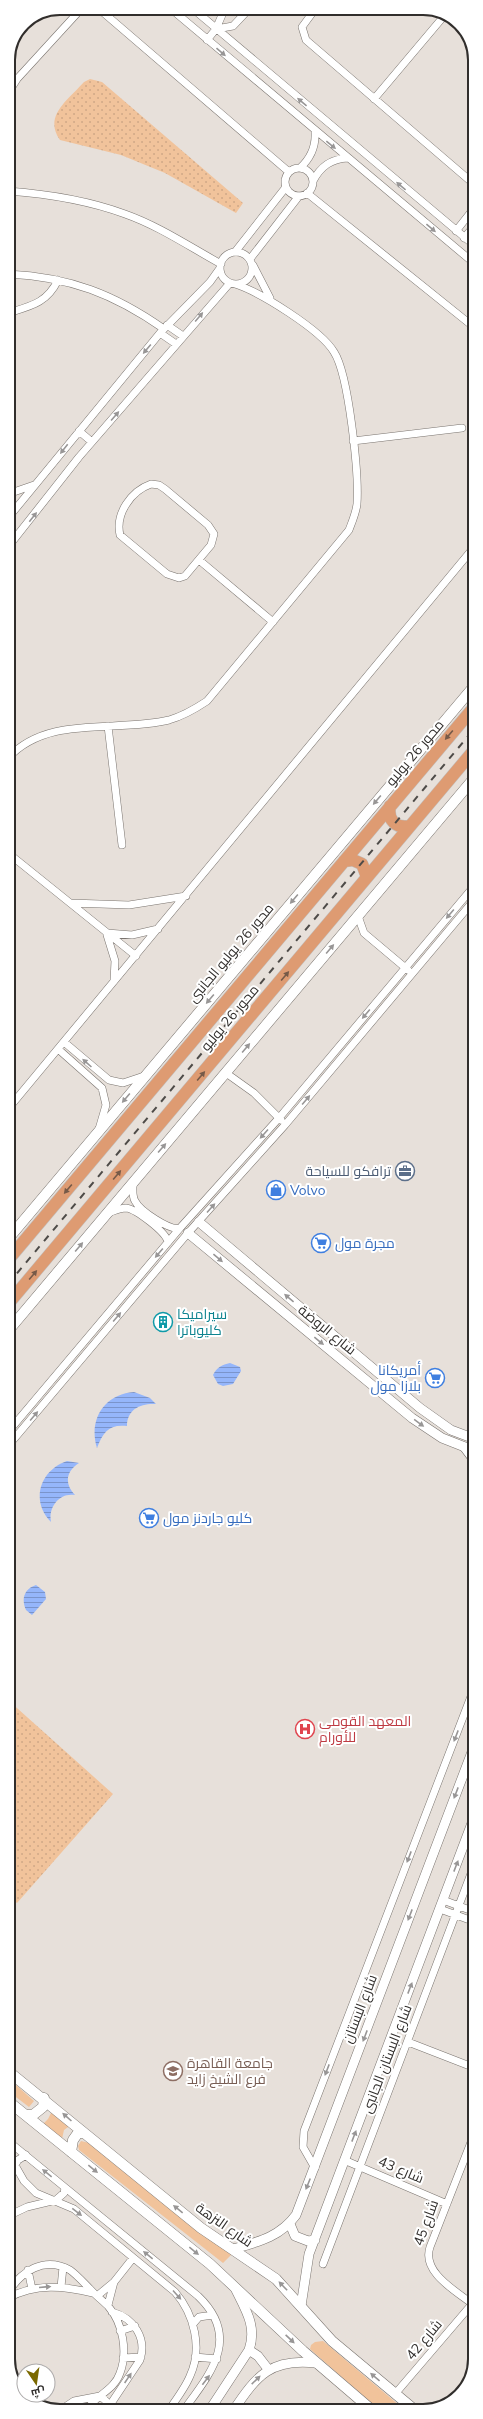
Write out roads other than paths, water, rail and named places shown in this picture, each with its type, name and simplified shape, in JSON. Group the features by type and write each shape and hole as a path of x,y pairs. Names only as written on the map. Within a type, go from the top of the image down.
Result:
{"highway":[{"name":"محور 26 يوليو","path":"15,1252 468,714"},
{"name":"محور 26 يوليو","path":"15,1296 468,757"},
{"path":"390,806 391,821 400,827 410,826"},
{"path":"344,861 353,860 362,864 367,877"}],"main road":[{"name":"محور 26 يوليو الجانبى","path":"15,1231 468,692"},
{"path":"15,1323 468,785"},
{"name":"شارع النزهة","path":"15,2076 44,2098 84,2133 201,2228 276,2279 332,2341 408,2404"},
{"path":"26,2115 39,2112 43,2107 44,2098"},
{"path":"15,2106 233,2285 316,2362 366,2404"},
{"path":"71,2152 73,2140 78,2133 84,2133"}],"street":[{"path":"15,82 76,15"},
{"path":"106,15 289,172"},
{"path":"178,15 315,132 468,258"},
{"path":"200,15 468,241"},
{"path":"207,40 216,29 222,15"},
{"path":"216,29 233,26 243,15"},
{"path":"310,15 303,24 304,38 468,180"},
{"path":"374,99 442,19"},
{"path":"307,194 299,196 289,193 286,187 285,179 289,172 300,168 312,155 316,142 315,132"},
{"path":"307,194 313,181 325,165 336,158 348,158"},
{"path":"300,168 309,172 313,181"},
{"path":"15,510 164,329 210,282 226,256 235,252 286,187"},
{"path":"15,191 72,198 126,214 153,226 220,266 223,277 271,300 329,344 335,352 340,365 347,393 357,504 349,530 207,701 195,709 168,720 63,730 44,735 26,743 15,752"},
{"path":"307,194 468,322"},
{"path":"15,538 92,442 183,336 233,283 241,283 250,276 251,262 299,196"},
{"path":"456,231 468,216"},
{"path":"464,238 468,233"},
{"path":"235,252 244,253 251,262 271,300"},
{"path":"15,275 58,280 110,296 137,311 164,329 183,336"},
{"path":"15,310 46,298 52,293 58,280"},
{"path":"164,329 176,344"},
{"path":"352,441 462,428"},
{"path":"79,431 92,442"},
{"path":"15,491 37,483"},
{"path":"158,485 165,489 212,529 214,540 199,560 185,576 172,577 120,535 118,520 120,512 144,487 158,485"},
{"path":"15,1101 468,554"},
{"path":"199,560 273,622"},
{"path":"108,726 122,845"},
{"path":"15,859 136,956"},
{"path":"15,1424 180,1228 279,1118 468,893"},
{"path":"71,903 129,905 186,896"},
{"path":"15,1438 104,1333 192,1236 198,1232 202,1224 468,907"},
{"path":"358,916 364,933 412,974"},
{"path":"106,933 132,935 158,929"},
{"path":"106,933 116,960 114,982"},
{"path":"415,956 421,963"},
{"path":"346,1038 353,1044"},
{"path":"64,1042 109,1080 123,1083 146,1075"},
{"path":"58,1049 70,1058 102,1088 106,1104 99,1131"},
{"path":"70,1058 75,1052"},
{"path":"332,1055 339,1061"},
{"path":"226,1073 252,1092 285,1125"},
{"path":"102,1088 108,1086 109,1080"},
{"path":"134,1181 133,1197 136,1204 169,1228 180,1228"},
{"path":"108,1213 123,1208 131,1209 163,1232 168,1242"},
{"path":"188,1219 202,1224"},
{"name":"شارع الروضة","path":"202,1224 420,1408 451,1430 468,1436"},
{"name":"شارع الروضة","path":"192,1236 412,1418 436,1435 468,1449"},
{"path":"97,1327 104,1333"},
{"path":"463,1447 468,1454"},
{"path":"315,2168 303,2147 304,2131 468,1704"},
{"name":"شارع البستان","path":"233,2249 266,2240 279,2233 290,2224 296,2215 468,1763"},
{"path":"301,2306 306,2269 315,2240 468,1834"},
{"name":"شارع البستان الجانبى","path":"323,2264 468,1882"},
{"path":"443,1900 468,1909"},
{"path":"440,1909 468,1919"},
{"path":"408,2042 468,2065"},
{"path":"15,2146 198,2296 213,2315 220,2337 217,2360 211,2374 187,2404"},
{"name":"شارع 45","path":"468,2150 428,2254 428,2261 434,2272 468,2301"},
{"path":"26,2155 18,2160 16,2165 29,2187 51,2201 74,2209 175,2292 186,2307 193,2324 196,2344 195,2358 191,2376 173,2404"},
{"name":"شارع 43","path":"344,2160 447,2204"},
{"path":"15,2213 27,2207 61,2197 65,2188"},
{"path":"290,2224 295,2236 301,2240 315,2240"},
{"path":"15,2295 32,2289 61,2287 95,2294 114,2282 133,2258"},
{"path":"15,2281 28,2270 42,2266 63,2267 71,2271 110,2309 125,2317 135,2326 142,2344 141,2357 111,2404"},
{"path":"61,2287 63,2267"},
{"path":"28,2270 32,2289"},
{"path":"93,2404 110,2388 118,2378 123,2358 120,2331 110,2309 114,2282"},
{"path":"214,2404 249,2350 253,2331 251,2322 233,2285"},
{"name":"شارع 42","path":"396,2394 468,2311"},
{"path":"193,2324 199,2317 213,2315"},
{"path":"120,2331 135,2326"},
{"path":"249,2350 258,2356 268,2369"},
{"path":"123,2358 141,2357"},
{"path":"195,2358 217,2360"},
{"path":"238,2404 253,2382 268,2369 293,2361 316,2362"},
{"path":"70,2404 74,2401 100,2396 106,2400 106,2404"}],"water":[{"path":"230,1363 240,1367 241,1371 233,1384 223,1386 218,1384 213,1375 220,1367"},
{"path":"134,1392 150,1398 156,1404 136,1408 129,1415 127,1426 116,1426 108,1430 104,1433 97,1448 95,1427 101,1410 107,1403 115,1398"},
{"path":"67,1461 79,1463 71,1470 68,1478 71,1491 75,1495 64,1496 56,1502 51,1511 51,1522 41,1505 41,1487 50,1471"},
{"path":"36,1585 45,1592 46,1599 32,1615 26,1610 24,1598 26,1592"}],"railway":[{"path":"15,1276 468,736"}],"place":[{"name":"ترافكو للسياحة","path":"405,1171"},
{"name":"Volvo","path":"276,1190"},
{"name":"مجرة مول","path":"321,1243"},
{"name":"سيراميكا كليوباترا","path":"163,1322"},
{"name":"أمريكانا بلازا مول","path":"435,1378"},
{"name":"كليو جاردنز مول","path":"149,1518"},
{"name":"المعهد القومى للأورام","path":"305,1729"},
{"name":"جامعة القاهرة فرع الشيخ زايد","path":"173,2071"}]}
